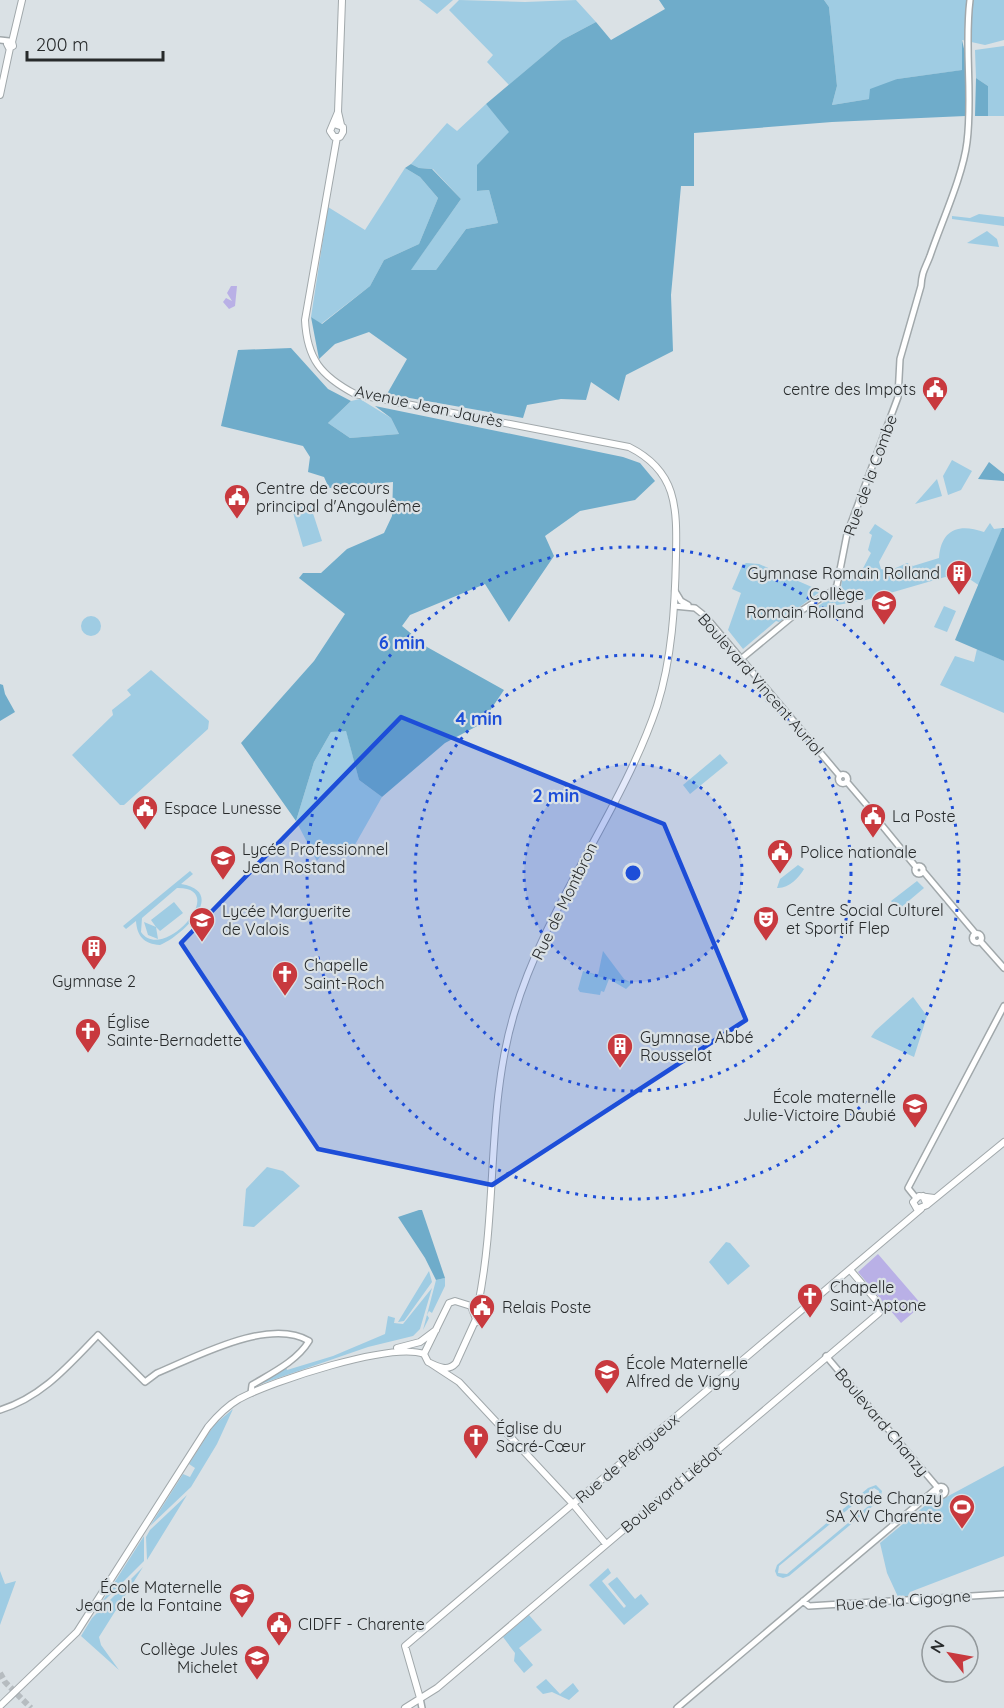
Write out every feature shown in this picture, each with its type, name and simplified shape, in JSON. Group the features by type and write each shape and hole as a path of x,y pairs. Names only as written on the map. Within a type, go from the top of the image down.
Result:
{"main road":[{"path":"0,95 22,0"},
{"path":"337,125 343,132 337,137 330,133 337,125 342,0"},
{"name":"Avenue Jean Jaurès","path":"337,137 305,320 306,342 315,362 334,382 355,393 396,403 558,431 629,447 649,457 658,467 667,483 674,506"},
{"name":"Rue de Montbron","path":"478,1307 501,1083 514,1014 536,957 647,732 665,673 674,606 676,531 674,506"},
{"name":"Rue de Périgueux","path":"420,1698 405,1646 850,1271 913,1217 921,1207 1004,1142"},
{"path":"921,1207 913,1202 920,1197 935,1198"},
{"path":"920,1197 921,1207"},
{"name":"Boulevard Liédot","path":"405,1708 437,1688 881,1310 850,1271"},
{"path":"424,1354 449,1303 462,1301 478,1307"},
{"path":"474,1328 478,1307"},
{"path":"459,1382 454,1372 456,1363 474,1328 478,1307"},
{"path":"0,1706 77,1632 205,1426 229,1403 251,1392 345,1359 416,1343 436,1330"},
{"path":"251,1392 365,1356 404,1351 424,1354 430,1363 459,1382 573,1504 606,1544"},
{"path":"430,1363 446,1368 456,1363"}],"street":[{"name":"Rue de la Combe","path":"741,659 793,616 835,590 847,534 898,397 900,359 921,286 921,273 930,257 967,142 970,0"},
{"path":"0,42 10,45"},
{"path":"675,591 681,601 695,608"},
{"name":"Boulevard Vincent Auriol","path":"674,606 695,608 840,776 846,776 846,783 875,817 881,818 880,823 916,867 921,867 922,873 975,935 981,936 980,941 1004,968"},
{"path":"920,1197 908,1188 1004,1006"},
{"path":"0,1410 24,1401 49,1385 98,1335 145,1382 157,1373 251,1336 298,1336 309,1341 283,1367 252,1385 251,1392"},
{"name":"Boulevard Chanzy","path":"803,1601 937,1490 826,1356"},
{"name":"Rue de la Cigogne","path":"803,1601 809,1606 1004,1594"},
{"path":"677,1708 803,1601"},
{"path":"420,1698 422,1708"}],"highlighted area":[{"path":"401,717 664,824 746,1020 492,1185 318,1149 181,943"}],"shaded area":[{"path":"419,0 453,0 437,14"},
{"path":"459,0 525,2 576,0 596,22 562,40 509,85 487,62 493,55 449,10"},
{"path":"659,0 824,0 829,7 837,86 832,105 869,99 870,89 897,79 962,70 962,40 967,62 965,116 832,122 694,133 694,186 681,186 671,295 673,351 626,375 619,401 591,382 586,400 561,399 527,405 523,418 387,394 407,359 369,332 335,344 319,359 311,317 322,324 370,286 384,260 419,244 438,198 420,177 405,168 411,164 419,168 432,169 461,199 411,270 436,270 466,229 498,223 489,190 477,191 477,165 509,132 486,104 562,40 596,22 611,40 665,9"},
{"path":"824,0 1004,0 1004,40 985,45 962,40 963,70 897,79 869,99 832,105 837,86 829,7"},
{"path":"1004,46 1004,116 988,116 988,86 976,78 975,50"},
{"path":"976,78 988,86 988,116 975,116"},
{"path":"486,104 510,132 477,191 489,190 498,223 466,229 436,270 410,271 461,199 433,169 419,168 411,164 447,123 457,131"},
{"path":"405,168 420,177 438,198 419,244 384,260 370,286 321,324 311,317 328,207 365,230"},
{"path":"979,214 1004,217 1004,226 952,219 952,216 970,218"},
{"path":"987,231 997,239 999,247 967,243"},
{"path":"231,286 237,286 235,306 229,309 223,302 226,298 232,301 227,293"},
{"path":"291,348 328,389 351,401 328,423 350,438 399,434 391,418 375,406 623,457 640,463 655,481 635,500 580,511 545,536 554,556 509,622 485,584 410,615 402,626 427,647 504,690 481,724 445,743 382,797 359,780 346,731 331,732 314,762 296,821 241,743 314,661 345,614 299,578 303,573 321,573 347,549 384,533 392,516 393,482 329,488 324,477 308,472 310,457 303,446 221,426 238,350"},
{"path":"360,399 391,418 399,434 350,438 328,423 351,401"},
{"path":"952,460 972,471 961,490 948,495 943,476"},
{"path":"989,462 1004,474 1004,481 978,479"},
{"path":"937,479 942,496 915,504"},
{"path":"310,504 322,541 303,547 292,509"},
{"path":"990,523 994,529 1002,528 980,586 971,580 952,575 866,600 814,609 841,590 843,569 859,576 871,553 868,550 872,535 869,533 875,524 893,536 879,562 881,569 889,571 907,563 913,566 939,558 943,540 953,531 967,528 984,532"},
{"path":"1002,528 1004,528 1004,661 955,640"},
{"path":"746,563 759,564 821,591 779,622 776,621 743,649 728,630 741,593 732,589 742,566"},
{"path":"944,606 956,611 947,632 934,627"},
{"path":"91,616 98,619 101,626 98,633 91,636 84,633 81,626 84,619"},
{"path":"977,649 1004,661 1004,713 940,685 955,656 974,662"},
{"path":"151,670 209,721 208,729 124,805 120,805 72,755 113,715 112,710 131,695 127,690"},
{"path":"0,684 3,685 5,694 15,712 0,721"},
{"path":"346,730 359,780 382,797 348,857 329,843 317,861 296,821 314,762 331,732"},
{"path":"720,754 728,763 690,794 683,785"},
{"path":"798,865 804,869 799,876 789,885 777,888 780,879"},
{"path":"190,871 193,874 181,884 195,889 201,896 201,905 189,924 179,933 160,945 142,938 136,921 126,929 123,926","holes":["177,888 192,891 197,899 195,910 188,922 176,932 164,938 151,939 141,932 142,918"]},
{"path":"917,881 924,888 898,910 891,901"},
{"path":"174,902 183,913 160,931 151,920"},
{"path":"144,922 156,927 158,939 148,935"},
{"path":"603,951 624,979 632,983 626,989 609,979 604,992 601,991 600,995 580,992 578,989 583,971 598,975"},
{"path":"913,997 927,1016 914,1057 871,1037"},
{"path":"267,1167 283,1171 300,1186 254,1227 243,1226 246,1189"},
{"path":"422,1210 445,1278 436,1280 425,1258 398,1217"},
{"path":"726,1242 730,1243 750,1266 728,1285 709,1262"},
{"path":"878,1254 922,1305 901,1323 858,1272"},
{"path":"429,1271 432,1282 404,1321 398,1322"},
{"path":"445,1278 445,1286 432,1313 429,1311 427,1315 429,1318 423,1330 436,1280"},
{"path":"432,1288 420,1329 413,1336 368,1347 255,1386 286,1367 287,1370 333,1356 385,1334 388,1316 395,1318 394,1323 403,1324"},
{"path":"233,1409 217,1444 191,1487 150,1526 183,1474 190,1477 195,1468 189,1464 214,1425"},
{"path":"1004,1466 1004,1556 910,1592 906,1599 899,1599 887,1573 880,1543 933,1499 939,1501"},
{"path":"876,1485 882,1491 880,1500 789,1576 783,1578 777,1576 775,1571 777,1565 868,1488","holes":["874,1488 879,1491 878,1498 787,1574 778,1573 779,1566"]},
{"path":"187,1495 147,1560 146,1537 150,1530"},
{"path":"144,1536 144,1561 100,1605"},
{"path":"143,1567 99,1637 101,1645 119,1670 81,1636 92,1618"},
{"path":"608,1568 611,1573 602,1581 624,1608 626,1606 608,1584 617,1577 635,1599 641,1594 649,1604 624,1625 589,1585"},
{"path":"0,1571 5,1584 16,1581 0,1625"},
{"path":"529,1615 542,1630 519,1648 533,1665 524,1673 514,1661 515,1653 503,1637"},
{"path":"546,1679 560,1694 573,1683 579,1691 569,1700 552,1692 543,1694 536,1687"}],"tunnel":[{"path":"0,1673 5,1682 31,1708"}],"place":[{"name":"centre des Impots","path":"935,412"},
{"name":"Centre de secours principal d'Angoulême","path":"237,520"},
{"name":"Gymnase Romain Rolland","path":"959,596"},
{"name":"Collège Romain Rolland","path":"884,626"},
{"name":"Espace Lunesse","path":"145,831"},
{"name":"La Poste","path":"873,839"},
{"name":"Police nationale","path":"780,875"},
{"name":"Lycée Professionnel Jean Rostand","path":"223,881"},
{"name":"Centre Social Culturel et Sportif Flep","path":"766,942"},
{"name":"Lycée Marguerite de Valois","path":"202,943"},
{"name":"Gymnase 2","path":"94,971"},
{"name":"Chapelle Saint-Roch","path":"285,997"},
{"name":"Église Sainte-Bernadette","path":"88,1054"},
{"name":"Gymnase Abbé Rousselot","path":"620,1069"},
{"name":"École maternelle Julie-Victoire Daubié","path":"915,1129"},
{"name":"Chapelle Saint-Aptone","path":"810,1319"},
{"name":"Relais Poste","path":"482,1330"},
{"name":"École Maternelle Alfred de Vigny","path":"607,1395"},
{"name":"Église du Sacré-Cœur","path":"476,1460"},
{"name":"Stade Chanzy SA XV Charente","path":"962,1530"},
{"name":"École Maternelle Jean de la Fontaine","path":"242,1619"},
{"name":"CIDFF - Charente","path":"279,1647"},
{"name":"Collège Jules Michelet","path":"257,1681"}]}
